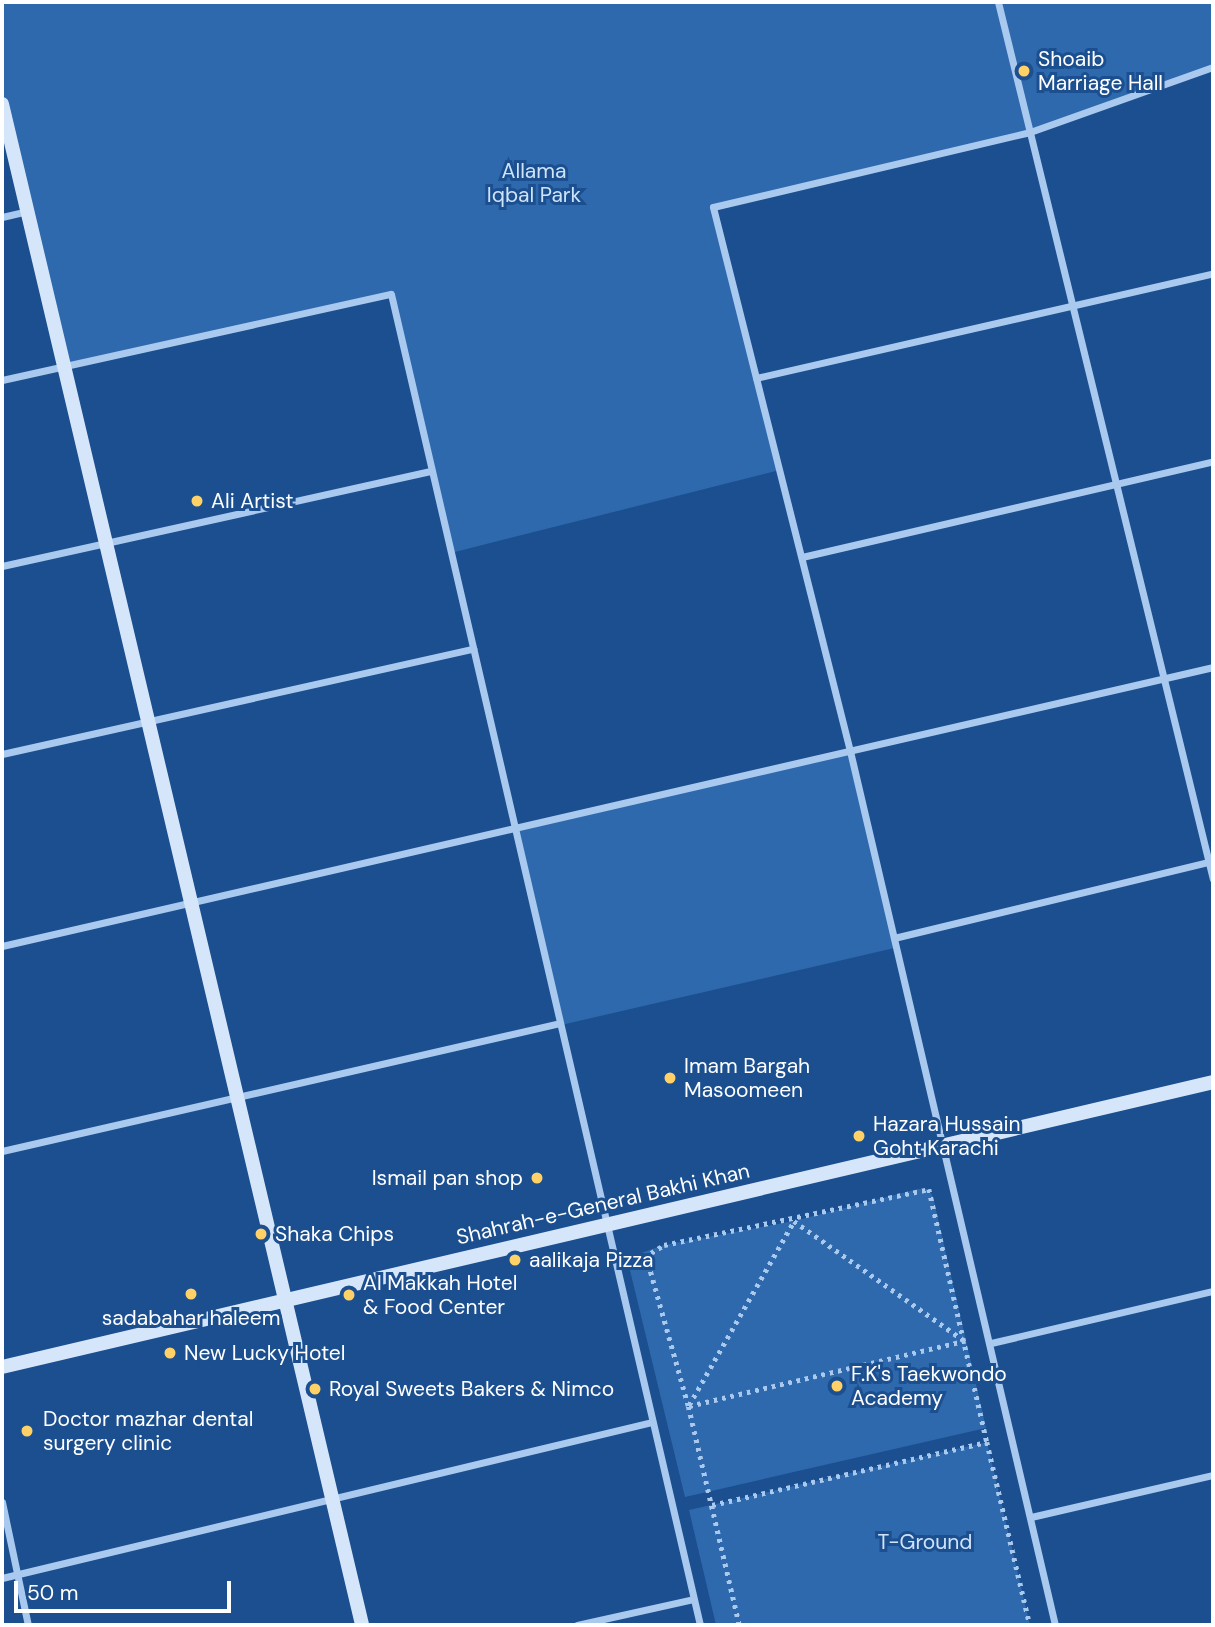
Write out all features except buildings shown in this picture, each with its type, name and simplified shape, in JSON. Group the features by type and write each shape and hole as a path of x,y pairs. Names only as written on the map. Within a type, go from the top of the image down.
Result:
{"street":[{"path":"998,2 1211,862 1213,879"},
{"path":"1055,1625 850,751 713,207 1030,132 1213,67"},
{"path":"2,104 362,1625"},
{"path":"2,217 27,211"},
{"path":"757,378 1213,273"},
{"path":"2,380 391,293 700,1625"},
{"path":"802,558 1213,461"},
{"path":"2,566 432,471"},
{"path":"2,754 473,649"},
{"path":"2,946 1213,667"},
{"path":"894,938 1211,862"},
{"path":"2,1151 560,1023"},
{"name":"Shahrah-e-General Bakhi Khan","path":"2,1367 1213,1082"},
{"path":"991,1343 1213,1291"},
{"path":"2,1578 652,1422"},
{"path":"1031,1517 1213,1475"},
{"path":"2,1502 28,1625"},
{"path":"577,1625 694,1599"}],"path":[{"path":"739,1625 688,1406 649,1267 651,1253 664,1245 794,1221 929,1189 1030,1625"},
{"path":"794,1221 965,1341"},
{"path":"688,1406 794,1221"},
{"path":"688,1406 965,1341"},
{"path":"712,1505 988,1442"}],"green space":[{"name":"Allama Iqbal Park","path":"2,2 1213,2 1213,67 1030,132 713,207 780,470 451,553 390,294 64,366 2,102"},
{"path":"850,751 895,948 560,1025 515,828"},
{"path":"918,1189 929,1189 933,1197 986,1428 685,1497 627,1258 664,1245 794,1221"},
{"name":"T-Ground","path":"987,1442 1030,1625 716,1625 689,1510"}],"place":[{"name":"Shoaib Marriage Hall","path":"1024,71"},
{"name":"Ali Artist","path":"197,501"},
{"name":"Imam Bargah Masoomeen","path":"670,1078"},
{"name":"Hazara Hussain Goht Karachi","path":"859,1136"},
{"name":"Ismail pan shop","path":"537,1178"},
{"name":"Shaka Chips","path":"261,1234"},
{"name":"aalikaja Pizza","path":"515,1260"},
{"name":"sadabahar haleem","path":"191,1294"},
{"name":"Al Makkah Hotel & Food Center","path":"349,1295"},
{"name":"New Lucky Hotel","path":"170,1353"},
{"name":"F.K's Taekwondo Academy","path":"837,1386"},
{"name":"Royal Sweets Bakers & Nimco","path":"315,1389"},
{"name":"Doctor mazhar dental surgery clinic","path":"27,1431"}]}
